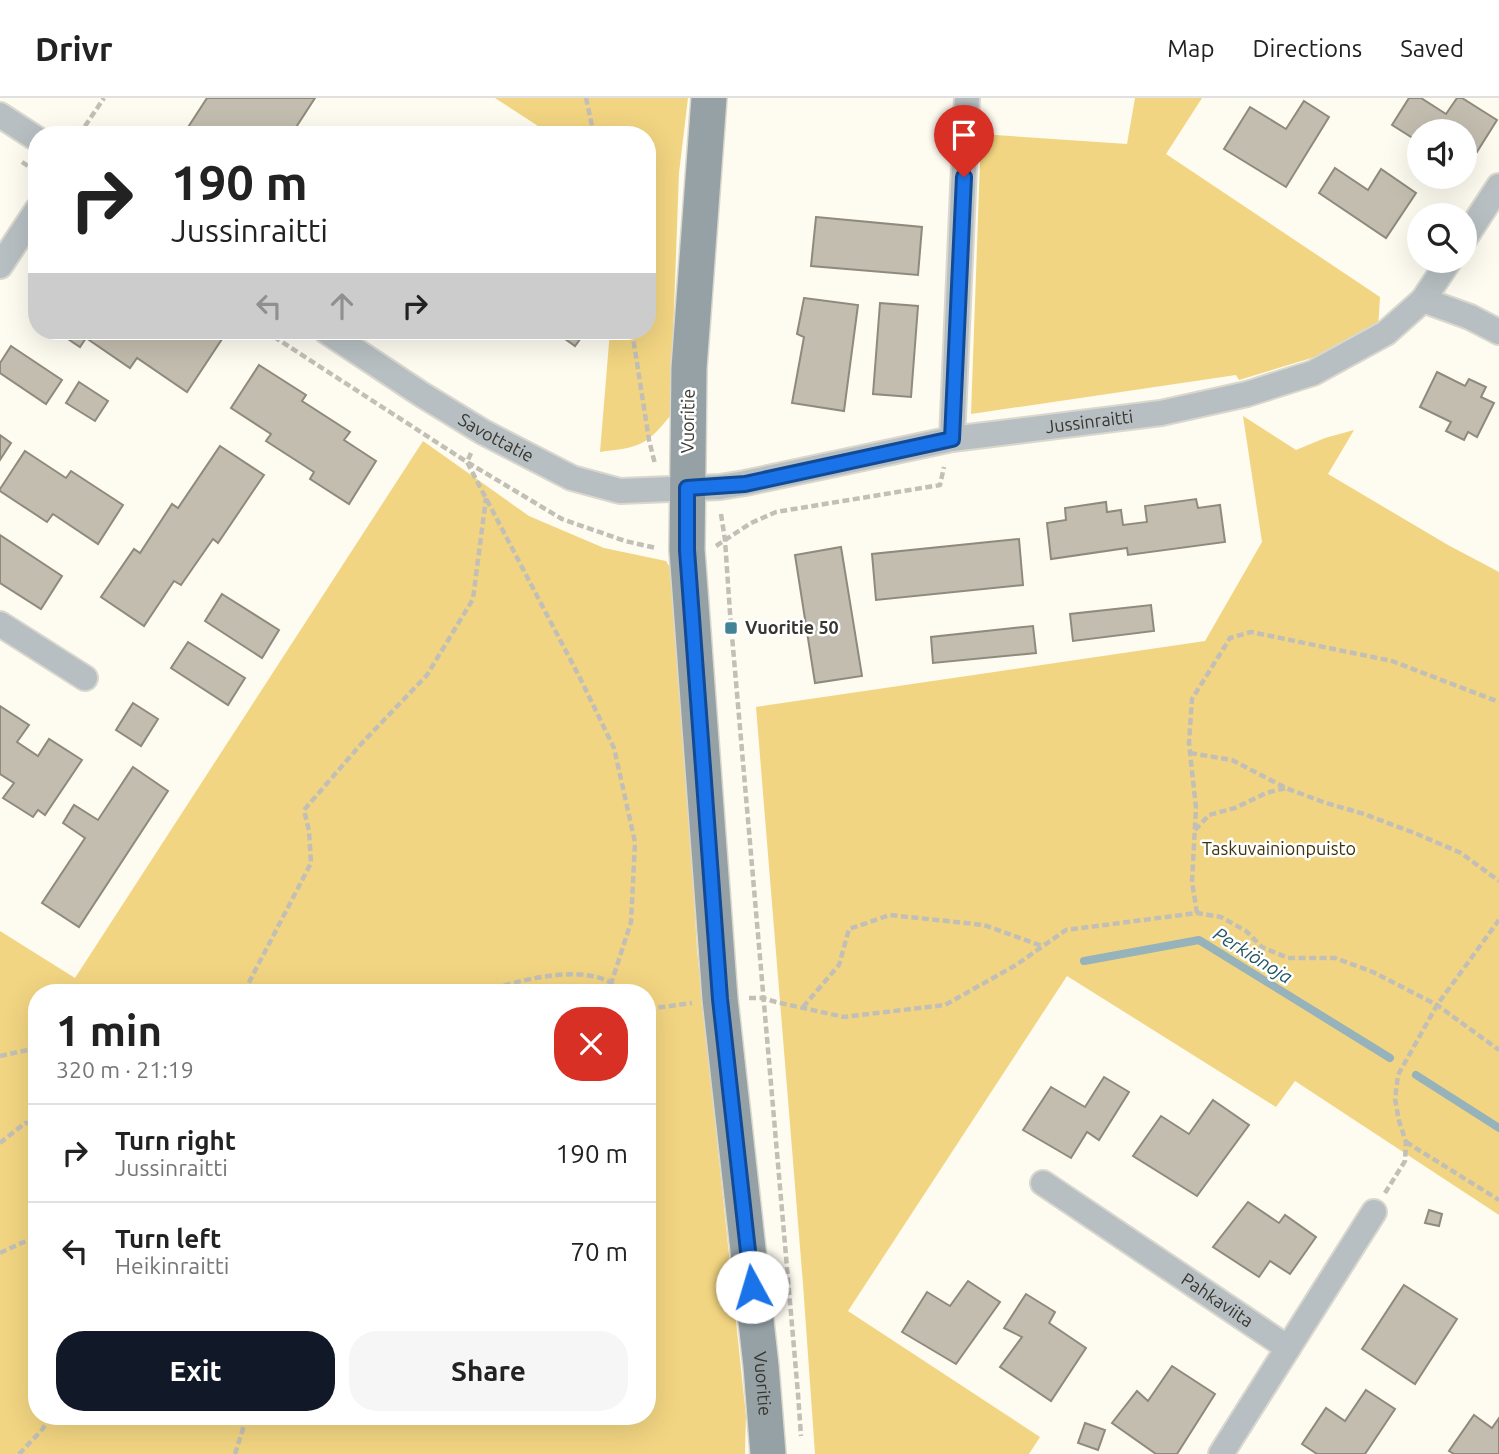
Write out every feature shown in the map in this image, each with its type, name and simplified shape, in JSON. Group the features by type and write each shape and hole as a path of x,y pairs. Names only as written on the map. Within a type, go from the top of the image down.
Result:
{"street":[{"name":"Vuoritie","path":"709,98 689,368 688,564 720,999 761,1366 768,1454"},
{"path":"952,439 967,98"},
{"path":"0,115 28,133"},
{"path":"1477,219 1499,186"},
{"path":"0,266 28,224"},
{"name":"Jussinraitti","path":"689,488 745,484 952,439 1161,413 1247,394 1313,373 1386,333 1423,300 1441,273"},
{"path":"1423,300 1470,317 1499,332"},
{"name":"Savottatie","path":"340,340 483,432 572,478 620,491 689,488"},
{"path":"0,624 85,678"},
{"name":"Pahkaviita","path":"1043,1183 1288,1348"},
{"path":"1221,1454 1374,1212"}],"path":[{"path":"85,126 104,98"},
{"path":"586,98 592,126"},
{"path":"633,340 649,440 689,488 720,511 725,540 801,1442"},
{"path":"725,540 751,523 776,512 940,485 952,439"},
{"path":"467,462 614,748 635,842 631,922 611,984 598,976 564,974 506,984"},
{"path":"247,984 311,863 309,831 304,810 362,743 427,675 473,599 486,498"},
{"path":"1197,913 1192,882 1196,808 1189,743 1192,699 1230,638 1251,632 1392,661 1499,702"},
{"path":"1190,753 1233,760 1286,788 1417,834 1461,853 1499,881"},
{"path":"1195,831 1209,815 1286,788"},
{"path":"656,1008 720,999 763,998 844,1017 945,1005 1016,965 1066,930 1197,913 1221,917 1246,931 1262,947 1289,958 1335,958 1373,972 1437,1005 1499,1050"},
{"path":"803,1007 838,965 849,929 890,915 984,925 1042,947"},
{"path":"1374,1212 1405,1161 1406,1142 1395,1099 1398,1075 1437,1005 1499,920"},
{"path":"0,1056 28,1050"},
{"path":"0,1143 28,1123"},
{"path":"1406,1142 1499,1200"},
{"path":"0,1253 28,1240"},
{"path":"19,1454 45,1425"},
{"path":"235,1454 244,1425"}],"green space":[{"path":"495,98 688,98 679,173 670,416 647,440 633,447 600,452 609,340 656,340 656,126 538,126"},
{"path":"1135,98 1202,98 1166,154 1380,297 1378,329 1328,353 1239,380 1236,375 971,414 981,134 1127,144"},
{"name":"Taskuvainionpuisto","path":"1243,416 1296,450 1354,430 1328,474 1499,572 1499,1215 1295,1081 1276,1107 1067,976 848,1311 1040,1437 1029,1454 815,1454 756,707 1205,641 1262,542"},
{"path":"423,441 529,516 604,548 666,561 672,571 684,711 697,950 746,1416 745,1454 0,1454 0,931 75,978"}],"building":[{"path":"207,98 315,98 297,126 189,126"},
{"path":"1409,98 1421,98 1446,114 1457,98 1462,98 1497,120 1477,152 1477,119 1407,119 1407,134 1392,125"},
{"path":"1304,101 1329,117 1286,187 1224,149 1250,107 1286,129"},
{"path":"1335,168 1368,190 1381,169 1416,193 1386,238 1319,193"},
{"path":"816,217 922,227 918,275 811,266"},
{"path":"804,298 858,305 844,411 792,403 804,337 797,334"},
{"path":"880,303 918,306 911,397 873,394"},
{"path":"70,340 85,340 80,347"},
{"path":"89,340 221,340 187,392 137,358 130,368"},
{"path":"567,340 579,340 575,346"},
{"path":"11,346 62,380 46,404 0,373 0,363"},
{"path":"259,365 306,395 302,401 350,432 344,440 376,461 349,504 310,479 314,472 266,441 271,434 231,408"},
{"path":"1437,372 1465,386 1469,379 1486,387 1481,397 1494,403 1477,437 1468,432 1464,440 1446,431 1451,422 1420,407"},
{"path":"79,382 108,401 95,421 66,403"},
{"path":"0,435 11,443 0,460"},
{"path":"220,446 264,475 218,543 213,539 181,585 174,581 144,626 101,597 134,549 140,553 172,504 178,508"},
{"path":"25,451 66,478 71,471 123,505 98,544 53,514 47,522 0,491"},
{"path":"1196,499 1198,508 1220,505 1225,542 1128,555 1127,548 1051,559 1047,523 1066,520 1065,508 1106,502 1107,512 1121,510 1123,525 1147,522 1145,506"},
{"path":"0,535 62,576 41,609 0,583"},
{"path":"1019,539 1023,585 876,600 872,554"},
{"path":"841,547 862,676 815,683 795,555"},
{"path":"222,594 279,630 262,658 205,621"},
{"path":"1151,605 1154,631 1073,641 1070,614"},
{"path":"1033,626 1036,653 933,663 931,637"},
{"path":"188,642 245,678 228,705 171,668"},
{"path":"133,703 158,719 141,746 116,730"},
{"path":"0,706 29,725 17,742 38,756 49,739 82,760 45,815 38,810 33,817 3,798 14,783 0,774"},
{"path":"133,767 168,791 79,927 42,903 85,838 63,823 74,805 98,820"},
{"path":"1104,1077 1129,1092 1099,1140 1087,1132 1071,1158 1023,1130 1051,1087 1085,1107"},
{"path":"1213,1100 1249,1125 1197,1196 1133,1156 1161,1116 1189,1134"},
{"path":"1248,1202 1279,1223 1285,1215 1316,1237 1290,1274 1270,1261 1259,1277 1213,1247"},
{"path":"1429,1210 1442,1214 1439,1226 1425,1223"},
{"path":"968,1281 1000,1302 956,1364 902,1332 927,1292 950,1306"},
{"path":"1404,1285 1457,1319 1415,1384 1362,1349"},
{"path":"1026,1294 1055,1312 1049,1323 1086,1348 1051,1401 1000,1367 1022,1337 1004,1328"},
{"path":"1172,1366 1215,1394 1177,1454 1156,1454 1112,1423 1137,1391 1148,1401"},
{"path":"1366,1390 1395,1409 1365,1454 1317,1454 1302,1444 1326,1408 1345,1421"},
{"path":"1474,1415 1492,1428 1499,1418 1499,1454 1454,1454 1449,1451"},
{"path":"1085,1423 1105,1430 1098,1450 1078,1443"}],"waterway":[{"name":"Perkiönoja","path":"1084,961 1199,940 1390,1058"},
{"name":"Perkiönoja","path":"1416,1075 1499,1128"}],"place":[{"name":"Vuoritie 50","path":"731,628"}],"route":[{"path":"752,1287 720,999 687,550 687,488 745,484 952,439 964,177"}]}
